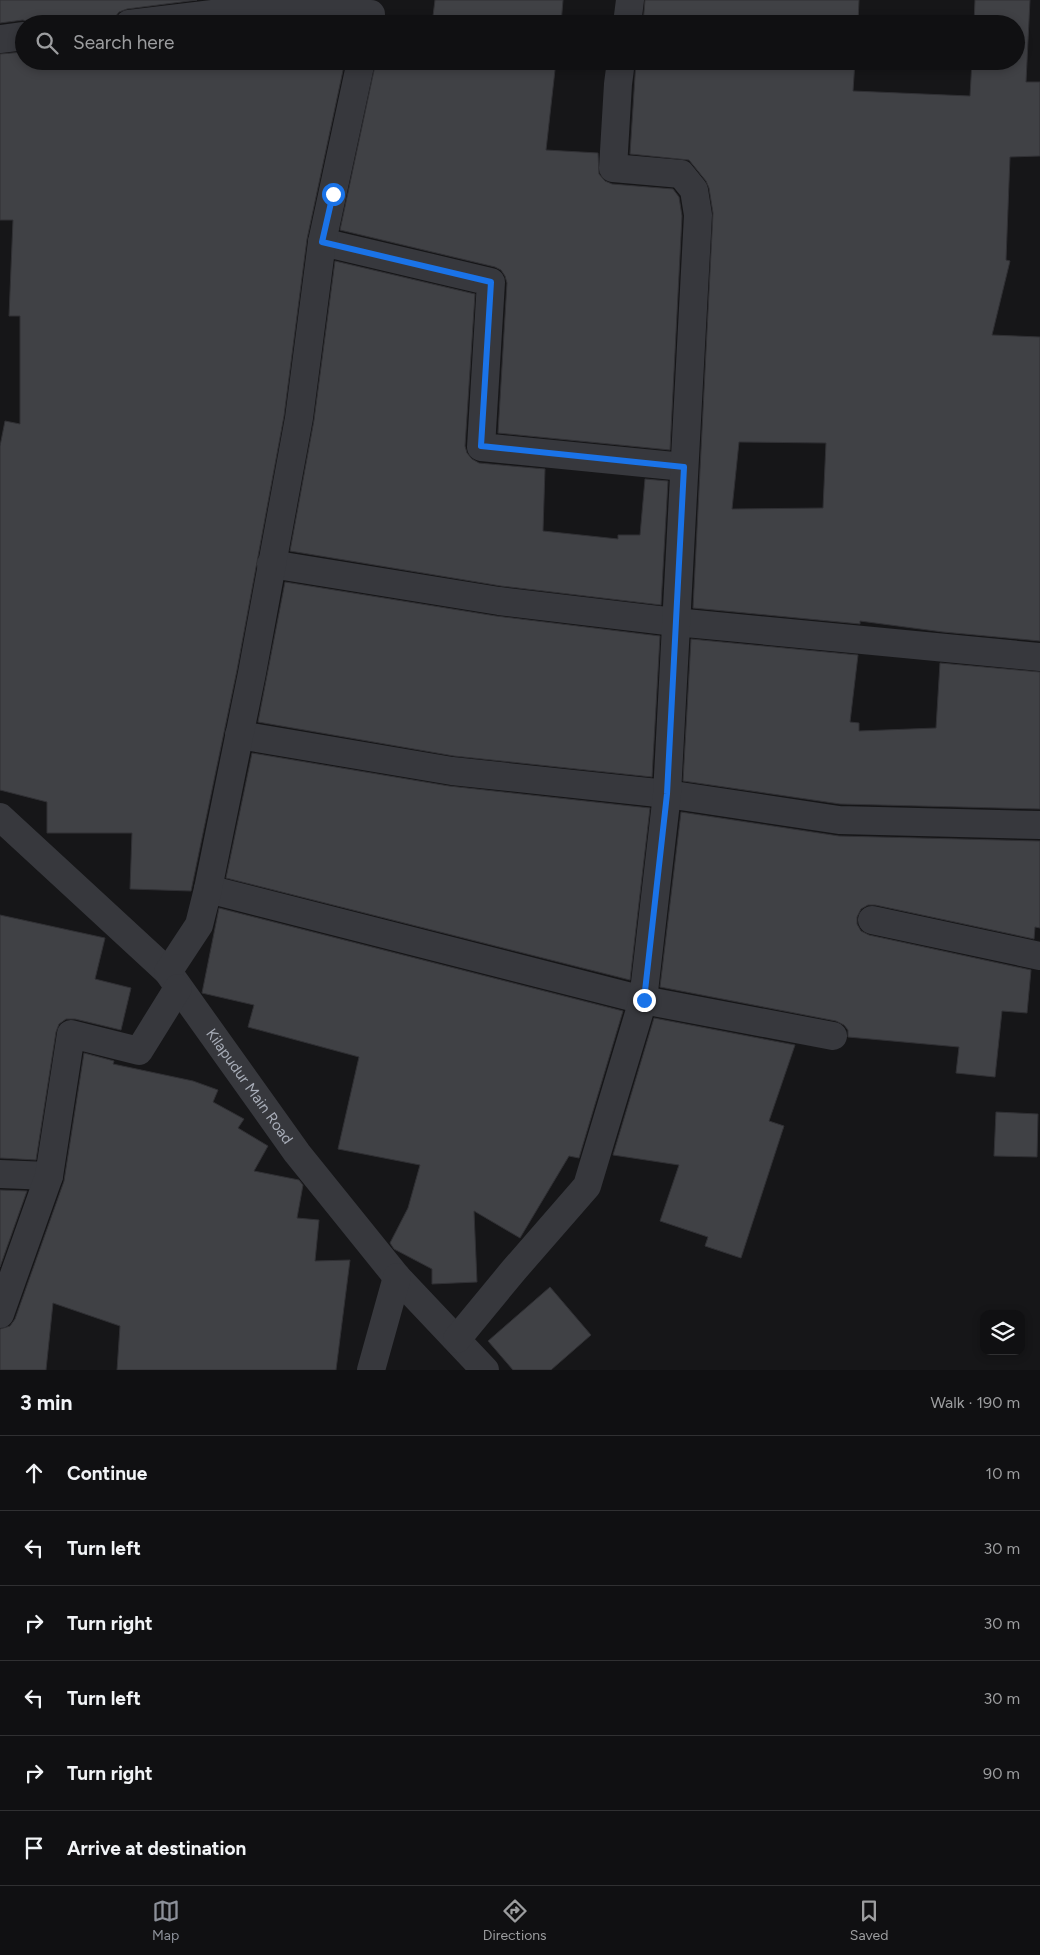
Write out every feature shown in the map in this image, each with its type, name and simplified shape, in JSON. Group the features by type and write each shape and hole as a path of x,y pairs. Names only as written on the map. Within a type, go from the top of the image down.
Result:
{"street":[{"path":"628,15 630,0"},
{"path":"203,15 220,13 371,13"},
{"path":"0,39 15,37"},
{"path":"0,1314 48,1176 70,1034 139,1051 199,925 252,673 299,418 322,242 359,70"},
{"path":"457,1339 587,1186 644,1000 667,794 698,215 694,190 681,174 614,168 620,70"},
{"path":"322,242 491,282 481,446 684,467"},
{"path":"271,564 499,601 675,622 1040,657"},
{"path":"239,735 452,771 667,794 839,820 1040,825"},
{"name":"Kilapudur Main Road","path":"0,817 174,980 297,1153 397,1277 485,1370"},
{"path":"208,889 644,1000 833,1036"},
{"path":"872,920 1040,956"},
{"path":"0,1174 48,1176"},
{"path":"371,1370 397,1277"}],"building":[{"path":"0,0 197,0 127,9 117,15 15,15 15,21 0,23"},
{"path":"435,0 563,0 562,15 433,15"},
{"path":"645,0 859,0 858,15 644,15"},
{"path":"975,0 1030,0 1026,82 1040,82 1040,156 1010,157 1006,260 1010,261 992,335 1040,337 1040,641 943,632 860,621 860,624 693,608 713,213 706,181 689,160 630,154 635,70 854,70 853,91 970,96 971,70 1025,70 1025,15 974,15","holes":["739,442 826,443 823,508 732,509"]},
{"path":"15,53 15,70 343,70 307,239 284,416 237,670 191,891 130,889 132,833 47,833 47,802 0,790 0,446 5,421 20,424 20,316 9,316 13,220 0,220 0,54"},
{"path":"374,70 555,70 546,150 598,153 599,174 605,181 612,184 673,189 679,197 682,216 670,450 498,433 507,283 501,270 340,230"},
{"path":"335,261 475,294 465,446 467,453 479,463 545,469 543,531 618,539 618,535 640,535 645,479 668,481 661,605 501,586 290,551 314,420"},
{"path":"285,582 496,616 660,636 652,777 454,756 258,722"},
{"path":"691,639 858,655 850,722 859,723 859,731 936,728 940,663 1040,672 1040,809 840,804 683,781"},
{"path":"252,753 449,786 650,808 630,980 226,878"},
{"path":"681,812 839,836 1040,841 1040,928 1035,927 1034,939 875,905 868,905 861,909 857,917 857,924 861,931 869,935 1031,970 1027,1013 1002,1011 995,1077 956,1073 959,1047 848,1037 848,1030 844,1025 836,1021 660,987"},
{"path":"219,908 623,1011 579,1158 569,1156 520,1238 474,1211 477,1282 432,1284 432,1269 394,1249 390,1243 408,1208 420,1165 338,1149 359,1057 248,1027 254,1005 202,993"},
{"path":"0,915 105,938 95,979 131,988 121,1030 75,1019 66,1019 59,1024 56,1032 36,1160 0,1158"},
{"path":"654,1018 795,1045 769,1121 784,1126 741,1258 705,1246 708,1237 660,1221 679,1165 613,1155"},
{"path":"84,1053 114,1061 113,1064 193,1081 218,1090 213,1102 244,1119 238,1128 268,1146 254,1171 299,1180 303,1185 297,1218 319,1220 315,1261 350,1260 336,1370 117,1370 120,1326 53,1303 46,1370 0,1370 0,1329 10,1326 15,1319 64,1181"},
{"path":"996,1112 1038,1114 1037,1157 994,1156"},
{"path":"0,1190 27,1191 0,1267"},
{"path":"550,1287 591,1335 551,1370 513,1370 488,1341"}],"route":[{"path":"333,194 322,242 491,282 481,446 684,467 667,794 644,1000"}]}
